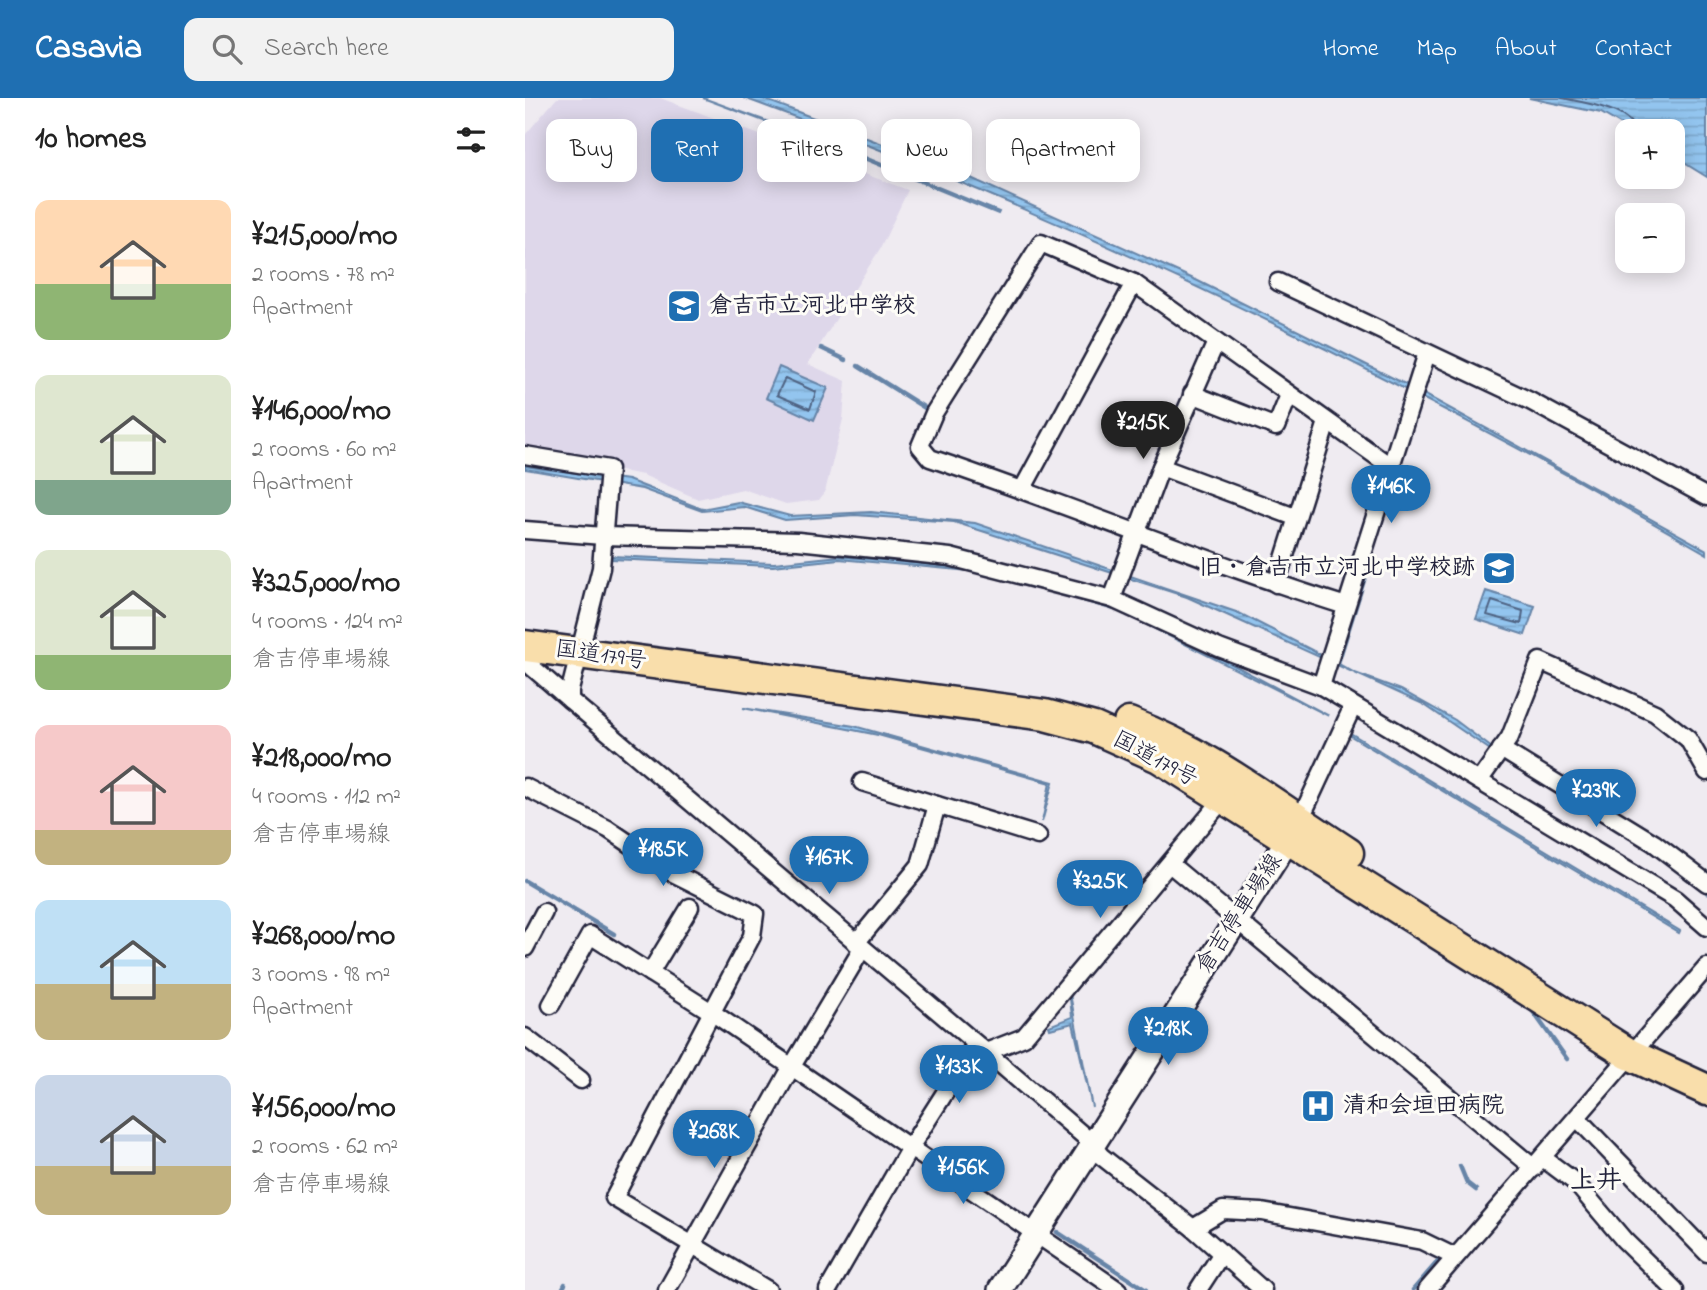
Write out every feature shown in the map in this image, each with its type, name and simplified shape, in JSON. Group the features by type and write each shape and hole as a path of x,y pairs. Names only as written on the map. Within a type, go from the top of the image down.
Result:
{"highway":[{"name":"国道179号","path":"525,628 581,645 1045,715 1094,728 1159,757 1224,798 1294,831 1707,1090"},
{"name":"国道179号","path":"525,646 581,645 1052,698 1170,739 1236,777 1294,831"},
{"name":"国道179号","path":"1637,1047 1707,1068"}],"main road":[{"name":"倉吉停車場線","path":"1000,1290 1294,831"}],"street":[{"path":"1346,606 1137,535 1022,489 930,458 920,446 934,413 1041,243 1134,283 1390,466"},
{"path":"1278,282 1530,401 1707,497"},
{"path":"1022,489 1134,283"},
{"path":"1112,599 1161,467 1216,342"},
{"path":"1321,686 1427,353"},
{"path":"1192,394 1276,427 1289,395"},
{"path":"1276,584 1327,422"},
{"path":"525,455 609,469 601,568 570,690 570,700"},
{"path":"1161,467 1295,517"},
{"path":"525,530 603,536 799,541 950,557 1112,599 1219,648 1321,686 1675,900 1707,928"},
{"path":"525,661 1084,1136 1093,1148 1222,1252 1263,1290"},
{"path":"1479,781 1510,737 1539,661 1655,713 1688,739 1707,772"},
{"path":"1294,831 1353,706"},
{"path":"1501,750 1654,843 1707,883"},
{"path":"862,782 1038,836"},
{"path":"525,787 608,829 673,873 755,914 752,936 710,1011 614,1198 768,1290"},
{"path":"828,1290 911,1146 981,1048 1024,1037 1171,865 1224,798"},
{"path":"667,1290 859,946 920,865 937,805"},
{"path":"1171,865 1539,1163 1574,1182 1623,1240 1675,1290"},
{"path":"650,973 690,907"},
{"path":"525,948 544,912"},
{"path":"551,1004 590,935 710,1011 791,1068 911,1146 1118,1290"},
{"path":"1427,1290 1707,967"},
{"path":"525,1037 580,1080"},
{"path":"1577,1118 1706,1250"},
{"path":"1193,1228 1223,1210 1262,1212 1422,1241 1455,1257"},
{"path":"1198,1290 1222,1252"}],"shaded area":[{"name":"倉吉市立河北中学校","path":"557,98 660,98 717,119 651,119 651,182 743,182 743,129 757,134 757,182 867,182 867,175 908,190 881,247 808,364 846,381 843,419 825,492 819,500 786,504 743,489 698,499 643,475 525,453 525,135"}],"water":[{"path":"744,98 761,98 817,119 800,119"},
{"path":"1529,98 1707,98 1707,177 1685,163 1685,119 1615,119 1615,121 1601,113"},
{"path":"867,138 881,143 881,150 869,145"},
{"path":"867,158 881,164 881,166 867,160"},
{"path":"972,179 1198,281 1411,387 1707,550 1707,554 1591,488 1355,364 1114,249 958,182 972,182"},
{"path":"920,182 999,212 998,214"},
{"path":"779,367 828,388 814,420 766,398"},
{"path":"525,466 628,480 702,509 738,502 790,516 871,512 975,523 1239,613 1337,663 1370,558 1372,559 1339,664 1355,673 1401,690 1455,720 1492,748 1651,846 1707,889 1707,894 1648,847 1502,758 1423,704 1187,597 954,522 855,515 785,520 744,507 702,511 642,489 525,469"},
{"path":"611,556 774,563 839,556 979,569 1040,584 1125,611 1202,648 1329,716 1121,612 981,572 839,559 773,566 611,559"},
{"path":"1486,591 1535,606 1525,635 1476,619"},
{"path":"743,708 854,726 1053,782 1042,822 1050,783 878,735"},
{"path":"1352,734 1680,931 1679,933 1351,736"},
{"path":"1069,989 1092,1107 1073,1023 1050,1029 1049,1026 1072,1017"}],"waterway":[{"path":"821,348 846,360"},
{"path":"858,366 925,408"},
{"path":"525,881 614,934"},
{"path":"1529,1006 1567,1059"},
{"path":"755,1032 785,1052"},
{"path":"1460,1166 1467,1183 1476,1190"},
{"path":"1057,1232 1146,1290"},
{"path":"1413,1290 1440,1259"},
{"path":"562,1290 565,1284"}],"place":[{"name":"倉吉市立河北中学校","path":"684,306"},
{"name":"旧・倉吉市立河北中学校跡","path":"1499,568"},
{"name":"清和会垣田病院","path":"1318,1106"}],"district":[{"name":"上井","path":"1596,1182"}]}
